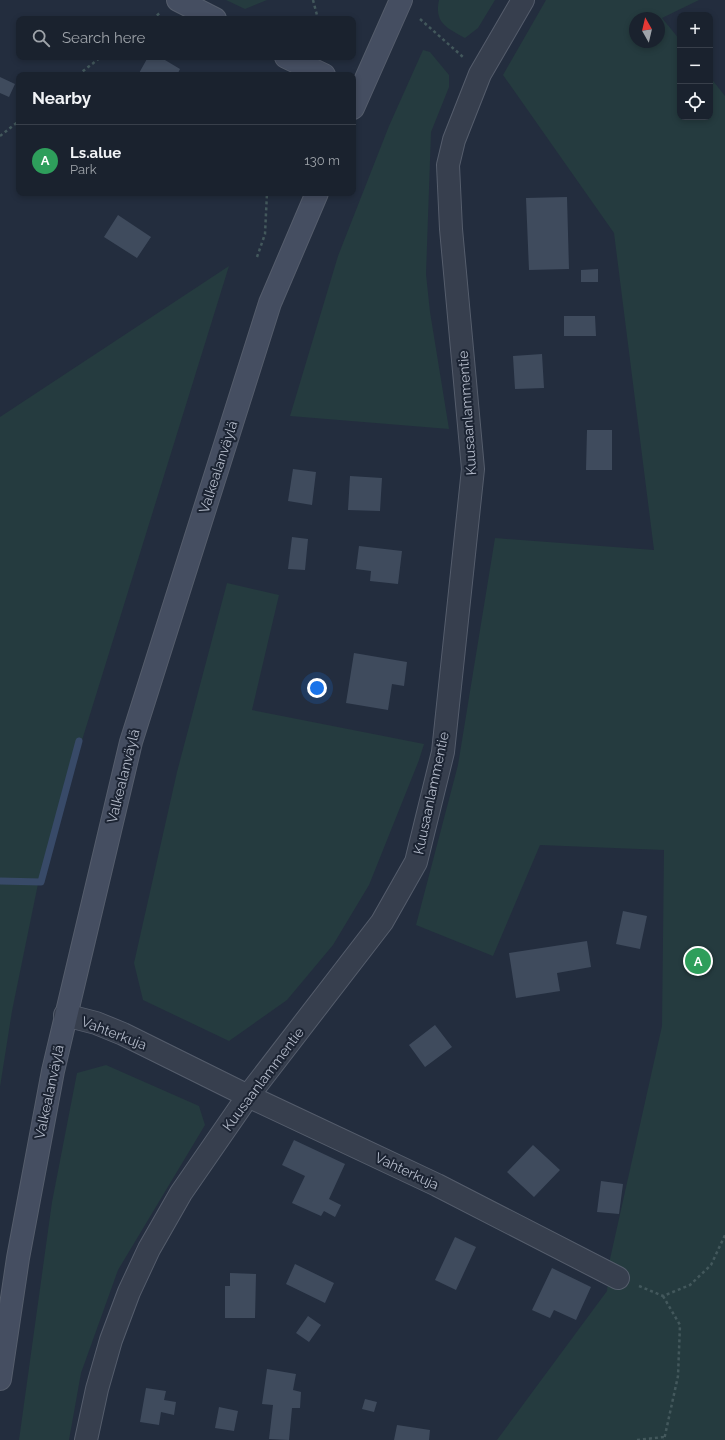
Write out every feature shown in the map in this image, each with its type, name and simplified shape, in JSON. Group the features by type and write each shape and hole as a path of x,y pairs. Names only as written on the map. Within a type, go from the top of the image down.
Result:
{"main road":[{"path":"178,0 209,16"},
{"path":"356,93 401,0"},
{"path":"292,60 318,72"},
{"name":"Valkealanväylä","path":"0,1379 18,1258 39,1140 65,1015 131,742 270,303 316,196"}],"street":[{"name":"Kuusaanlammentie","path":"86,1440 97,1389 111,1340 129,1292 146,1256 181,1193 248,1096 382,922 416,862 443,752 473,469 451,229 448,166 454,140 480,74 523,0"},
{"name":"Vahterkuja","path":"65,1015 123,1034 248,1096 437,1185 618,1278"}],"path":[{"path":"313,0 317,16"},
{"path":"420,19 460,54 480,74"},
{"path":"82,72 97,60"},
{"path":"0,136 16,123"},
{"path":"257,257 265,234 267,196"},
{"path":"664,1296 690,1285 711,1265 725,1235"},
{"path":"618,1278 664,1296 680,1325 678,1376 664,1438 637,1440"}],"green space":[{"path":"226,0 267,0 245,9"},
{"path":"439,0 495,0 478,28 465,38 443,24 438,14"},
{"path":"546,0 699,0 665,17 665,12 629,12 629,48 665,48 665,22 677,36 677,120 713,120 713,81 725,96 725,1440 497,1440 607,1291 610,1259 662,1026 664,850 540,845 493,956 416,925 458,765 495,538 654,550 614,233 503,75"},
{"path":"423,50 430,52 449,75 449,87 431,132 426,274 430,312 449,429 290,416 338,256 389,126"},
{"path":"229,266 39,879 12,1011 0,1087 0,417"},
{"path":"227,583 279,595 252,710 424,744 369,885 333,945 287,1000 229,1041 143,1000 134,963 177,772"},
{"path":"106,1065 199,1106 205,1125 118,1270 81,1373 69,1440 19,1440 52,1202 77,1073"}],"building":[{"path":"146,60 165,60 180,69 178,72 140,72"},
{"path":"0,77 15,84 9,97 0,93"},
{"path":"567,197 569,269 529,270 526,198"},
{"path":"118,215 151,237 137,258 104,237"},
{"path":"598,269 598,282 581,282 581,270"},
{"path":"564,316 595,316 596,336 564,336"},
{"path":"542,354 544,388 515,389 513,356"},
{"path":"587,430 612,430 612,470 586,470"},
{"path":"293,469 316,472 312,505 288,501"},
{"path":"350,476 382,478 380,511 348,510"},
{"path":"292,537 308,539 305,570 288,569"},
{"path":"359,546 402,551 398,584 370,581 371,571 356,569"},
{"path":"354,653 407,662 404,686 392,684 388,710 346,703"},
{"path":"623,911 647,916 640,949 616,944"},
{"path":"587,941 591,967 557,973 560,991 516,998 509,953"},
{"path":"435,1025 452,1047 425,1067 409,1045"},
{"path":"294,1140 345,1164 329,1199 341,1205 335,1217 324,1211 321,1216 292,1203 305,1176 282,1165"},
{"path":"533,1145 560,1170 534,1197 507,1172"},
{"path":"601,1181 623,1184 619,1214 597,1212"},
{"path":"455,1237 476,1247 456,1290 435,1280"},
{"path":"295,1264 334,1283 325,1303 286,1284"},
{"path":"552,1268 591,1287 576,1320 554,1310 550,1318 532,1310"},
{"path":"230,1273 256,1274 255,1318 225,1318 225,1286 230,1286"},
{"path":"308,1316 321,1325 309,1342 296,1333"},
{"path":"267,1369 296,1374 293,1390 301,1392 300,1408 292,1408 289,1440 269,1439 273,1405 262,1404"},
{"path":"146,1388 166,1391 164,1400 176,1402 174,1415 161,1412 159,1425 140,1422"},
{"path":"365,1399 377,1402 374,1412 362,1409"},
{"path":"219,1407 238,1411 234,1431 215,1428"},
{"path":"397,1425 430,1430 429,1440 394,1440"}],"waterway":[{"path":"0,881 41,882 79,741"}],"place":[{"name":"Ls.alue","path":"698,961"}]}
